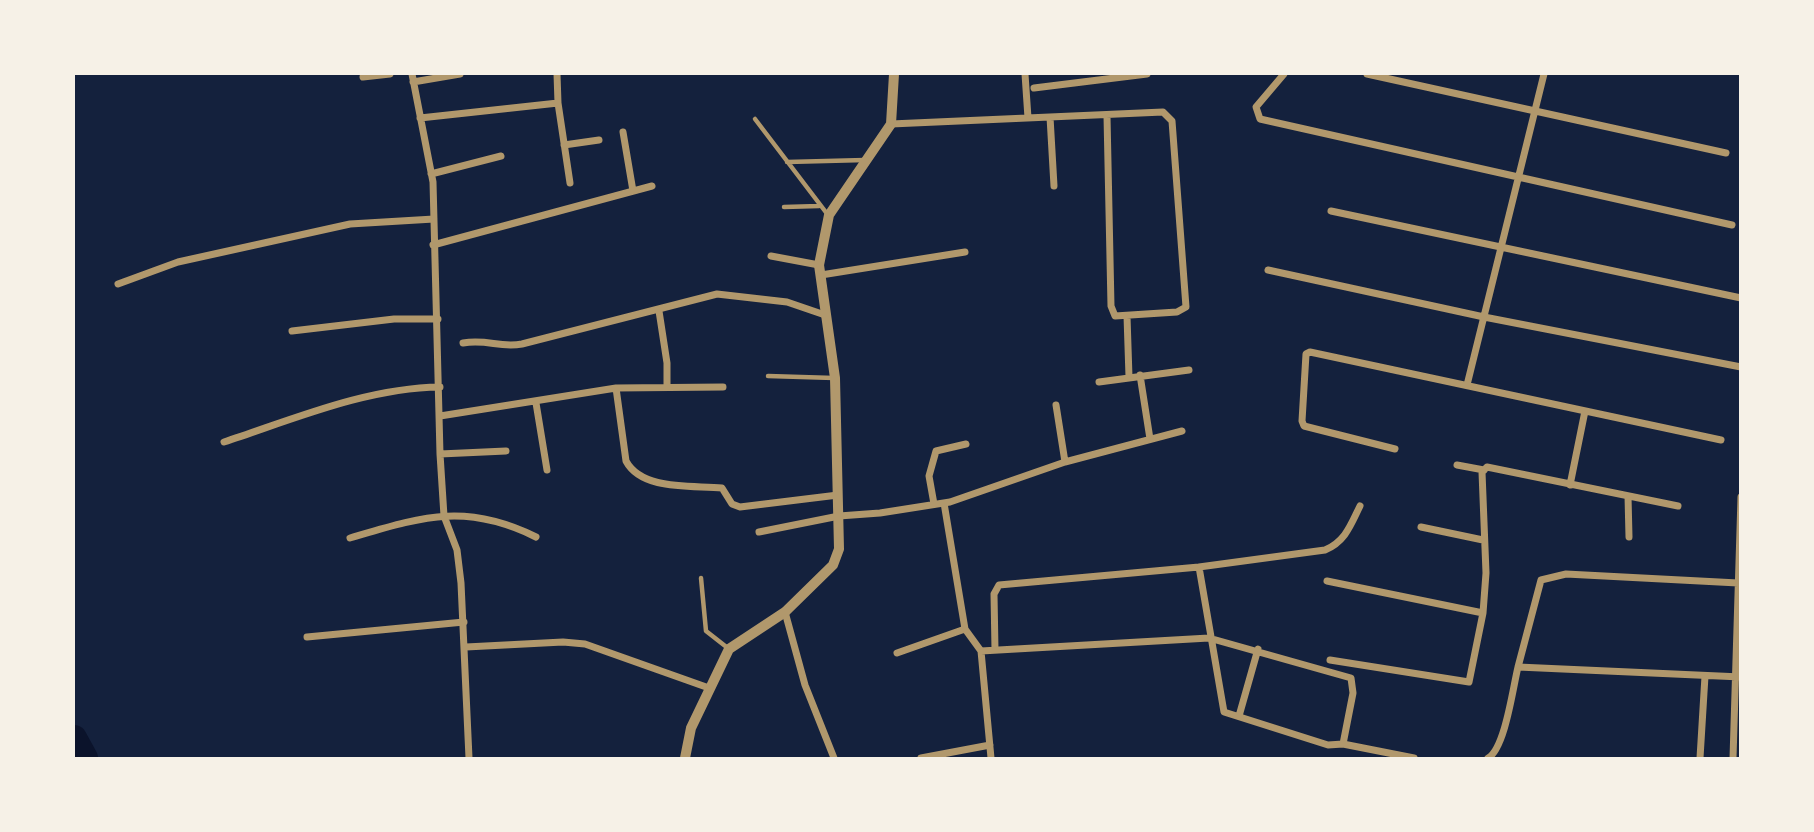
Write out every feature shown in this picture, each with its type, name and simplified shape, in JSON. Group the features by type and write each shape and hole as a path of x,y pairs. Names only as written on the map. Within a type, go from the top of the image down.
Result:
{"street":[{"path":"363,77 390,74"},
{"path":"460,74 413,78 431,174 444,516 457,550 466,647 469,758"},
{"path":"557,74 558,103 570,183"},
{"path":"685,758 691,728 729,649 785,612 833,565 839,549 835,377 820,270 829,215 891,124 894,74"},
{"path":"1025,74 1028,118"},
{"path":"1034,88 1145,74"},
{"path":"1284,74 1256,107 1260,119 1732,225"},
{"path":"1367,74 1726,153"},
{"path":"1467,385 1544,74"},
{"path":"420,118 558,103"},
{"path":"891,124 1163,112 1172,121 1186,307 1177,312 1115,316 1111,306 1107,116"},
{"path":"1051,117 1054,186"},
{"path":"623,132 632,191"},
{"path":"564,145 600,140"},
{"path":"431,174 501,156"},
{"path":"433,245 652,186"},
{"path":"1331,211 1741,299"},
{"path":"118,284 178,262 350,224 434,219"},
{"path":"771,256 820,270 965,252"},
{"path":"1268,270 1484,317 1741,367"},
{"path":"463,343 486,340 502,346 512,346 659,311 717,294 787,302 825,315"},
{"path":"659,311 667,363 667,386"},
{"path":"1127,316 1129,377"},
{"path":"292,331 394,319 438,319"},
{"path":"1395,449 1304,426 1303,359 1310,352 1721,440"},
{"path":"1099,382 1189,370"},
{"path":"1140,375 1150,439"},
{"path":"224,442 344,403 405,388 440,387"},
{"path":"440,416 617,388 723,387"},
{"path":"617,388 626,461 631,471 645,480 722,488 732,504 740,507 838,495"},
{"path":"536,402 547,470"},
{"path":"1056,405 1065,462"},
{"path":"1570,485 1585,411"},
{"path":"760,532 839,516 944,503 1065,462 1182,431"},
{"path":"934,504 929,476 936,451 966,444"},
{"path":"440,454 506,451"},
{"path":"1457,465 1484,470 1487,467 1678,506"},
{"path":"1330,660 1469,682 1483,613 1486,573 1483,540 1484,470"},
{"path":"1628,496 1629,537"},
{"path":"1733,758 1739,677 1741,497"},
{"path":"944,503 965,629 981,651 991,758"},
{"path":"996,650 993,594 999,585 1199,568 1325,550 1335,546 1347,533 1360,506"},
{"path":"350,538 412,520 444,516 494,518 536,537"},
{"path":"1421,527 1483,540"},
{"path":"1199,568 1209,638 1224,712 1328,746 1343,744 1414,758"},
{"path":"1488,758 1493,755 1500,739 1541,580 1546,576 1566,574 1738,583"},
{"path":"1327,581 1483,613"},
{"path":"785,612 805,685 834,758"},
{"path":"307,637 464,622"},
{"path":"897,653 965,629"},
{"path":"981,651 1209,638 1258,649 1351,678 1353,693 1343,744"},
{"path":"466,647 563,642 584,644 709,688"},
{"path":"1239,716 1258,649"},
{"path":"1518,667 1739,677"},
{"path":"1700,758 1705,677"},
{"path":"921,758 990,745"}],"lane":[{"path":"755,118 829,215"},
{"path":"787,162 866,160"},
{"path":"784,207 820,206"},
{"path":"768,376 835,377"},
{"path":"701,578 706,631 729,649"}],"waterway":[{"path":"74,738 85,758"}]}
